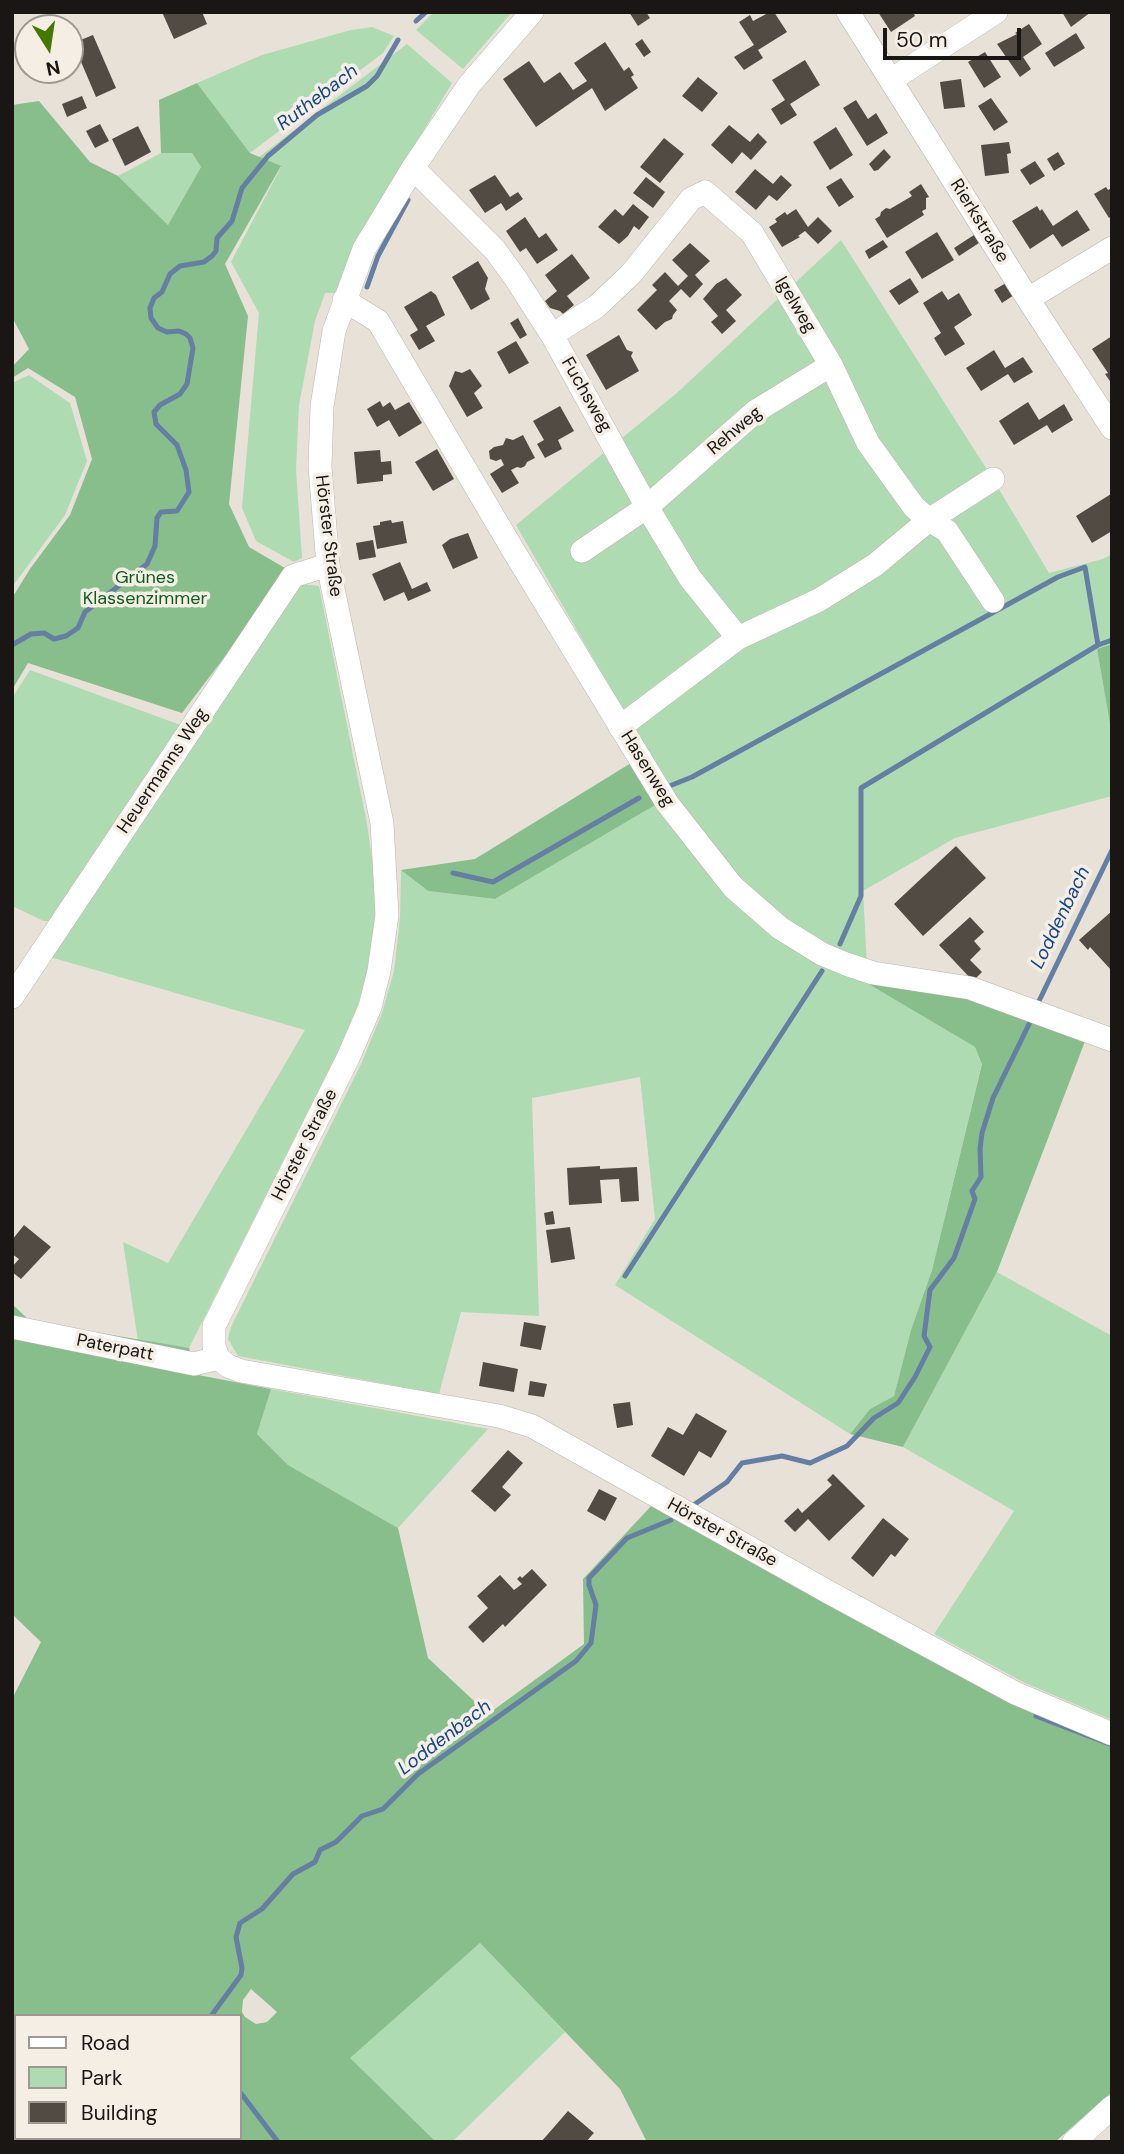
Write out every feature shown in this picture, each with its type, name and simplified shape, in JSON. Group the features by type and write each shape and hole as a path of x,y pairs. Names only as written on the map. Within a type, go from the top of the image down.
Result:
{"street":[{"name":"Hörster Straße","path":"532,12 469,85 413,167 364,249 334,331 322,406 320,467 328,565 382,823 387,915 379,971 370,1007 348,1058 214,1326 214,1346 218,1358 241,1371 499,1416 532,1426 1015,1693 1112,1734"},
{"name":"Rierkstraße","path":"848,12 1112,428"},
{"path":"891,80 996,12"},
{"name":"Fuchsweg","path":"413,167 495,250 552,335 647,507 690,578 738,638"},
{"name":"Igelweg","path":"552,335 605,298 631,274 691,200 705,192 752,233 831,365 869,443 914,507 947,531 993,601"},
{"path":"1028,299 1112,248"},
{"name":"Hasenweg","path":"344,300 378,321 667,803 733,887 780,928 822,954 846,964 873,973 970,988 1112,1040"},
{"name":"Rehweg","path":"582,551 647,507 756,411 831,365"},
{"path":"620,727 738,638 819,600 875,565 929,520 993,479"},
{"name":"Heuermanns Weg","path":"12,997 293,576 328,565"},
{"name":"Paterpatt","path":"12,1327 194,1364 218,1358"},
{"path":"1074,2142 1112,2107"}],"green space":[{"path":"434,12 512,12 463,69 416,30"},
{"path":"372,27 394,36 383,53 250,153 197,83 262,55 351,30"},
{"path":"407,44 452,83 353,248 336,293 325,293 315,321 299,405 296,469 302,558 294,562 256,541 242,508 259,313 231,262 281,167 259,157"},
{"name":"Grünes Klassenzimmer","path":"197,83 250,153 281,166 225,264 248,316 229,504 249,547 290,571 182,713 28,663 12,690 12,598 70,515 92,459 75,397 28,368 12,378 12,367 29,349 12,317 12,105 39,101 90,162 118,176 168,225 201,167 192,153 161,153 159,100"},
{"path":"161,153 192,153 201,167 168,225 118,176"},
{"path":"841,240 991,476 1049,573 1103,559 1112,554 1112,644 1097,649 1112,736 1112,796 955,838 863,891 867,965 823,948 737,880 673,796 516,525 678,392"},
{"path":"29,375 70,403 87,461 65,515 12,587 12,383"},
{"path":"300,584 319,586 367,824 374,872 375,916 367,972 358,1004 338,1052 189,1348 138,1341 123,1242 168,1263 305,1030 50,957"},
{"path":"1112,644 1112,736 1097,649"},
{"path":"30,670 186,727 56,921 44,921 12,906 12,698"},
{"path":"631,763 657,804 495,899 428,891 401,870 475,859"},
{"path":"657,804 727,892 865,982 975,1047 982,1063 932,1270 911,1330 894,1396 870,1409 850,1434 615,1285 655,1219 640,1077 532,1098 539,1316 461,1312 439,1394 238,1356 228,1339 231,1327 361,1064 382,1013 394,971 400,918 401,870 428,891 495,899"},
{"path":"865,982 968,994 1087,1036 997,1272 903,1447 850,1434 870,1409 894,1396 911,1330 932,1270 982,1064 975,1047"},
{"path":"997,1272 1112,1336 1112,1720 1023,1682 934,1634 1014,1511 903,1447"},
{"path":"12,1304 30,1321 189,1348 198,1375 271,1389 257,1434 288,1465 398,1528 428,1658 488,1714 584,1644 583,1579 653,1504 1112,1743 1112,2092 1055,2142 647,2142 620,2089 480,1943 350,2058 436,2142 12,2142 12,1699 41,1642 12,1614","holes":["251,1989 277,2012 267,2022 256,2024 242,2012 243,2000"]},
{"path":"271,1389 488,1429 398,1528 288,1465 257,1434"},
{"path":"480,1943 565,2032 452,2142 436,2142 349,2058"}],"building":[{"path":"162,12 202,12 207,24 174,39"},
{"path":"629,12 646,12 650,18 638,26"},
{"path":"774,12 787,32 758,50 763,58 744,70 734,57 754,45 739,22 750,15 753,21"},
{"path":"878,12 913,12 915,16 891,32"},
{"path":"1062,12 1091,12 1071,27"},
{"path":"1029,24 1042,44 1023,57 1031,69 1020,77 997,44 1017,34 1015,33"},
{"path":"1076,33 1085,48 1054,67 1045,53"},
{"path":"93,35 116,88 96,97 84,69 84,39"},
{"path":"642,39 651,52 644,57 635,44"},
{"path":"605,42 624,71 629,67 634,75 631,77 638,88 605,111 592,88 536,127 503,79 529,61 544,83 560,72 573,90 587,81 574,63"},
{"path":"985,52 1001,77 984,88 968,62"},
{"path":"805,60 820,85 790,104 797,115 781,125 771,109 785,100 772,80"},
{"path":"698,77 718,93 702,112 682,96"},
{"path":"961,79 965,107 944,109 940,82"},
{"path":"82,96 87,108 67,117 62,104"},
{"path":"991,98 1008,122 994,131 978,106"},
{"path":"856,100 868,119 876,113 888,133 867,146 843,108"},
{"path":"100,124 109,141 95,148 86,131"},
{"path":"729,125 750,142 758,133 767,142 751,160 742,152 732,164 711,145"},
{"path":"138,126 151,152 125,166 112,139"},
{"path":"836,127 853,155 830,170 813,142"},
{"path":"664,138 684,154 660,183 640,167"},
{"path":"1009,142 1009,173 985,176 981,145"},
{"path":"884,149 891,157 874,171 869,164"},
{"path":"1058,152 1065,164 1054,171 1047,159"},
{"path":"1035,161 1045,176 1030,185 1020,170"},
{"path":"755,169 773,184 781,175 792,185 777,201 769,195 756,210 735,192"},
{"path":"495,175 510,197 518,192 523,199 506,211 501,203 485,213 469,190"},
{"path":"646,177 665,192 653,208 633,193"},
{"path":"841,178 854,197 839,207 826,187"},
{"path":"921,184 929,197 926,198 926,209 922,211 924,215 887,238 875,219 886,208 890,209 912,196 909,192"},
{"path":"1106,187 1108,190 1112,188 1112,216 1109,218 1094,194"},
{"path":"633,204 649,217 639,230 634,226 619,244 598,227 615,209 623,216"},
{"path":"1037,206 1053,226 1077,210 1090,230 1062,247 1053,234 1030,249 1012,221"},
{"path":"796,209 808,227 818,217 832,231 818,244 805,231 782,247 769,227 785,212 787,215"},
{"path":"525,217 539,238 546,233 558,250 537,264 526,248 520,252 506,231"},
{"path":"937,232 954,260 922,279 905,252"},
{"path":"974,235 979,243 959,256 954,248"},
{"path":"883,240 888,247 869,259 865,251"},
{"path":"690,243 710,261 695,275 703,284 690,298 681,289 669,301 677,310 672,319 656,330 637,310 657,290 652,285 665,272 678,286 688,276 672,260"},
{"path":"572,254 590,278 567,296 574,305 563,314 550,308 545,301 557,291 545,275"},
{"path":"478,261 488,278 485,289 490,299 471,310 452,277"},
{"path":"726,278 742,295 726,310 736,321 722,334 711,322 718,316 703,299 716,284"},
{"path":"910,278 919,292 899,305 889,291"},
{"path":"1006,283 1014,295 1002,303 994,290"},
{"path":"431,291 436,295 445,315 426,326 435,341 419,350 410,335 418,330 404,307"},
{"path":"942,291 948,300 959,293 972,315 954,327 965,344 945,356 934,338 941,333 923,303"},
{"path":"518,318 527,335 520,339 510,323"},
{"path":"619,335 627,350 633,352 631,356 639,371 606,390 586,355"},
{"path":"1112,336 1112,384 1092,349"},
{"path":"516,341 529,363 509,374 497,352"},
{"path":"994,350 1005,368 1023,357 1033,372 1014,383 1008,374 981,391 966,368"},
{"path":"470,369 482,386 474,393 483,408 467,417 449,386 455,371 462,373"},
{"path":"380,401 383,407 390,402 395,410 409,402 422,423 399,437 389,420 377,427 367,409"},
{"path":"1028,402 1039,420 1064,404 1073,420 1052,433 1047,425 1014,445 999,421"},
{"path":"560,406 574,431 558,440 562,449 545,458 537,444 544,440 533,421"},
{"path":"523,435 535,458 521,468 511,470 519,483 502,493 490,474 504,465 501,459 490,459 489,451 503,445 506,438 513,440"},
{"path":"437,449 454,479 433,491 415,462"},
{"path":"380,450 381,462 391,461 392,474 383,475 383,481 357,484 354,452"},
{"path":"1111,494 1112,531 1092,543 1076,516"},
{"path":"391,520 392,523 403,521 407,543 377,549 373,526"},
{"path":"468,533 478,558 453,569 442,545"},
{"path":"373,540 376,557 359,560 356,543"},
{"path":"400,562 412,589 427,582 431,591 408,601 404,592 384,601 372,574"},
{"path":"956,846 986,878 923,936 894,904"},
{"path":"1112,911 1112,971 1090,947 1088,950 1079,940"},
{"path":"970,917 984,932 974,941 981,949 970,960 982,972 973,981 939,945"},
{"path":"600,1166 600,1169 637,1167 639,1201 621,1202 619,1179 600,1180 602,1203 569,1205 567,1168"},
{"path":"553,1211 555,1224 546,1225 544,1213"},
{"path":"24,1225 51,1247 21,1279 12,1272 12,1267 19,1259 12,1254 12,1240"},
{"path":"570,1227 575,1259 551,1263 546,1230"},
{"path":"524,1322 546,1326 541,1350 520,1346"},
{"path":"483,1362 518,1369 514,1392 479,1386"},
{"path":"530,1381 547,1384 544,1397 528,1395"},
{"path":"630,1402 633,1425 617,1428 613,1404"},
{"path":"696,1413 727,1431 711,1458 699,1451 684,1476 651,1456 668,1427 683,1435"},
{"path":"508,1450 523,1463 502,1487 511,1495 495,1512 471,1491"},
{"path":"833,1474 865,1506 829,1541 808,1519 795,1532 784,1521 798,1508 802,1513 832,1485 827,1480"},
{"path":"599,1489 617,1498 605,1521 587,1511"},
{"path":"883,1518 909,1539 895,1557 891,1554 873,1577 851,1558"},
{"path":"532,1569 547,1585 505,1627 503,1624 483,1643 468,1627 488,1608 477,1596 500,1575 514,1590 522,1584 517,1579"},
{"path":"568,2111 594,2133 586,2142 541,2142"}],"waterway":[{"name":"Ruthebach","path":"416,21 426,12"},
{"name":"Ruthebach","path":"12,645 31,634 44,633 54,639 66,636 78,628 85,612 147,564 155,546 157,518 161,512 177,511 189,492 186,470 177,445 156,424 154,412 160,405 180,394 187,384 193,348 186,334 158,328 151,318 150,308 154,298 162,292 170,274 180,266 204,262 212,256 216,251 217,238 232,221 242,188 268,156 317,115 367,86 377,76 398,40"},
{"path":"367,287 378,256 408,200"},
{"path":"667,787 692,777 1058,577 1085,567 1098,645"},
{"path":"840,944 861,896 861,788 1098,645 1112,640"},
{"path":"453,873 493,882 639,798"},
{"name":"Loddenbach","path":"1039,1001 1112,850"},
{"path":"625,1276 822,971"},
{"name":"Loddenbach","path":"692,1506 727,1482 742,1463 782,1456 810,1463 847,1446 874,1418 898,1403 930,1347 924,1336 930,1290 954,1258 975,1199 972,1191 981,1177 982,1133 993,1098 1032,1018"},
{"name":"Loddenbach","path":"212,2014 241,1975 236,1937 240,1923 262,1909 293,1874 315,1862 320,1850 336,1842 362,1816 383,1809 418,1774 576,1661 591,1643 596,1605 589,1578 627,1538 671,1520"},
{"path":"1036,1716 1112,1745"},
{"path":"242,2095 278,2142"}]}
